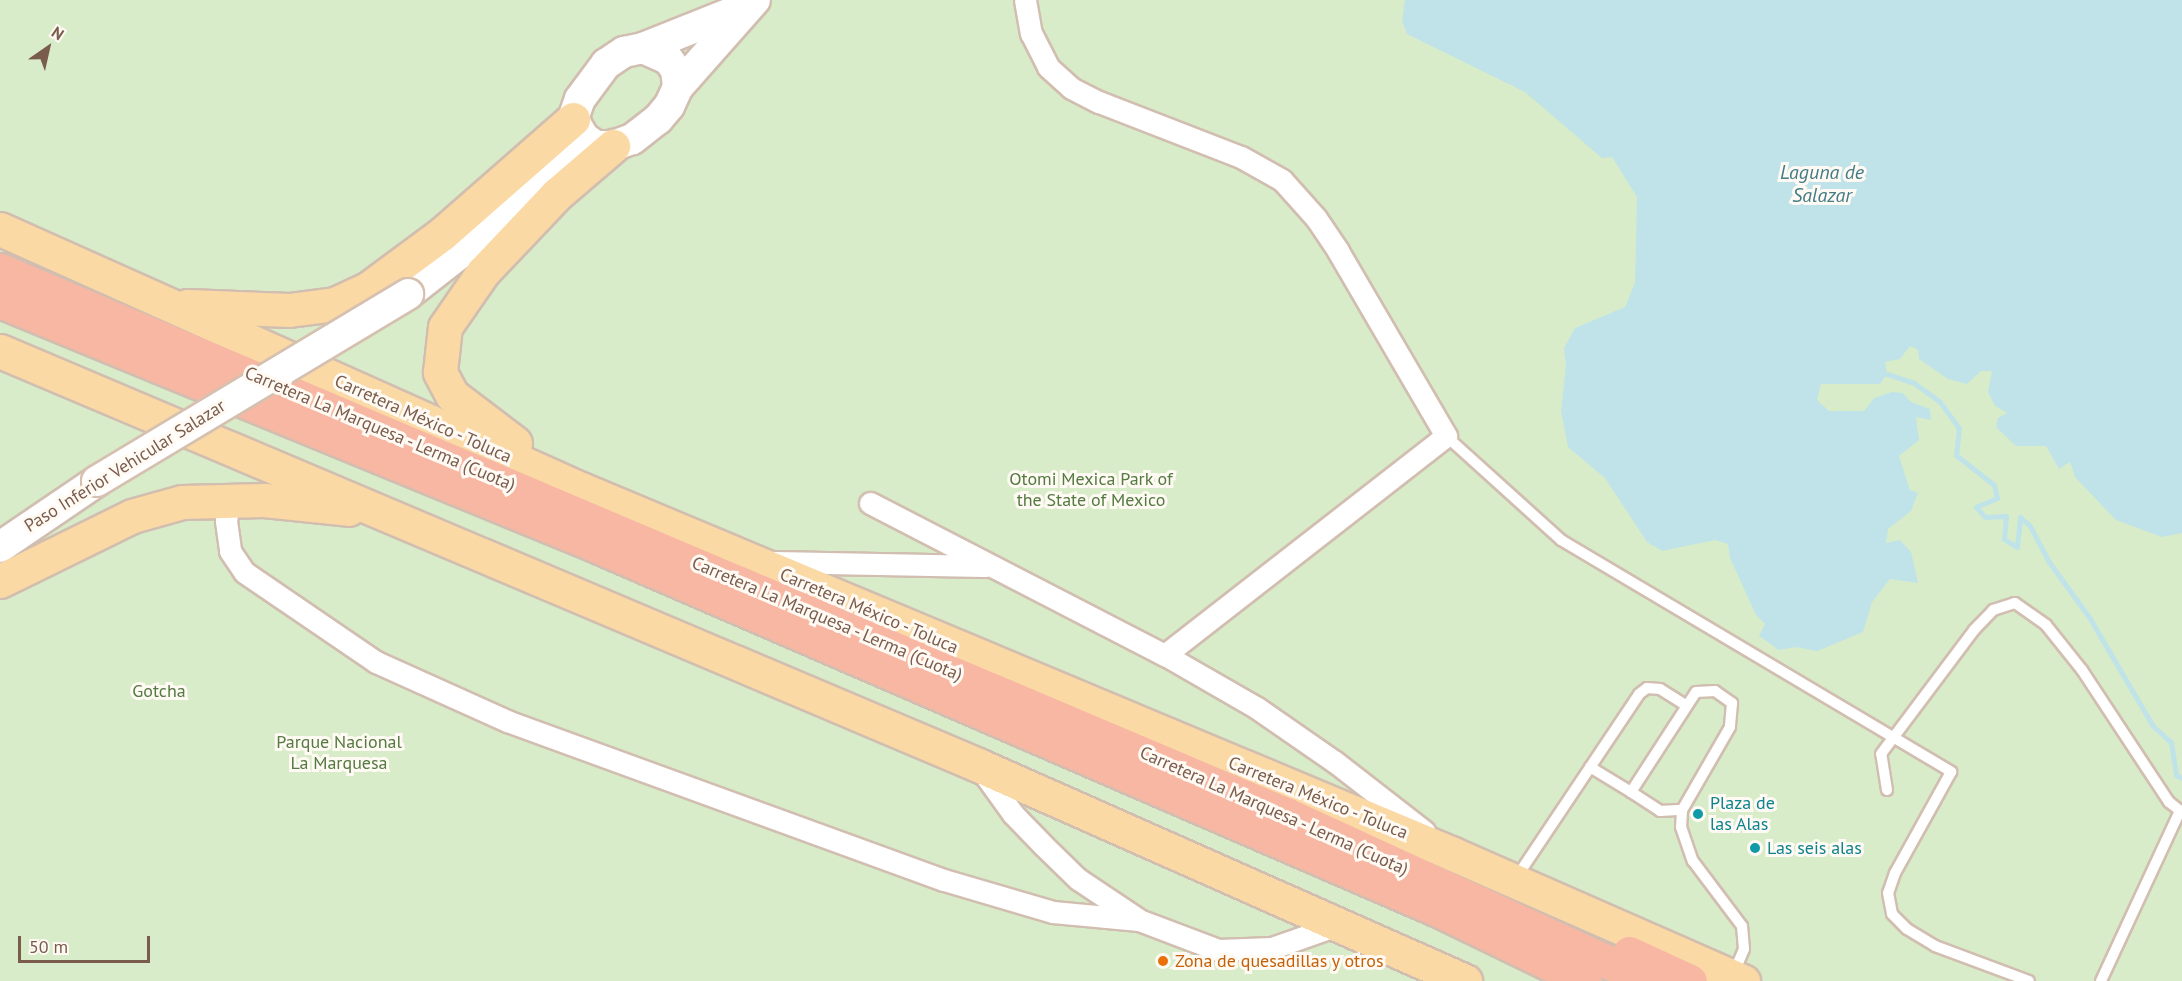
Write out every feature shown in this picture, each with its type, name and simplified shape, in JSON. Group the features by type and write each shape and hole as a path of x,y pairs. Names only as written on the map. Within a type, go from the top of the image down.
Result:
{"highway":[{"name":"Carretera La Marquesa - Lerma (Cuota)","path":"0,270 1288,814 1649,981"},
{"name":"Carretera La Marquesa - Lerma (Cuota)","path":"0,301 608,551 1436,909 1585,981"},
{"path":"1288,814 1389,845 1690,981"}],"main road":[{"path":"581,489 471,413 452,395 440,372 440,351 445,327 483,272 557,194 590,134 580,99 606,64 624,52 643,48 750,3"},
{"path":"162,304 254,310 335,304 369,288 443,233 590,134 632,139 658,119 678,87 750,3"},
{"path":"643,48 668,59 676,70 678,87"},
{"name":"Paso Inferior Vehicular Salazar","path":"2,545 170,436 358,328 459,254 590,134"},
{"name":"Carretera México - Toluca","path":"0,229 162,304 581,489 1453,854 1512,883 1738,978"},
{"path":"0,351 387,513 680,642 978,765 1465,981"},
{"path":"0,581 132,516 182,502 229,500 387,513"}],"street":[{"path":"1025,0 1031,33 1048,67 1071,88 1099,102 1241,157 1282,180 1316,218 1338,251 1446,436 1165,655"},
{"path":"229,500 226,521 230,551 244,572 376,662 410,680 507,721 945,880 1053,912 1139,920"},
{"path":"870,503 1165,655 1257,708 1335,762 1453,854"},
{"path":"752,562 993,566"},
{"path":"978,765 1013,814 1078,879 1139,920 1218,950 1245,951 1272,948 1340,924"}],"lane":[{"path":"1446,436 1561,540 1951,772 1894,873 1888,893 1892,914 1935,946 2029,981"},
{"path":"1887,790 1881,754 1974,630 1994,610 2015,603 2046,625 2074,661 2169,802 2181,811 2101,981"},
{"path":"1512,883 1590,767 1647,688 1660,689 1686,705"},
{"path":"1631,792 1696,692 1715,692 1732,703 1734,714 1682,810 1684,843 1693,861 1742,926 1744,949 1738,978"},
{"path":"1590,767 1660,811 1682,810"}],"green space":[{"name":"Otomi Mexica Park of the State of Mexico","path":"0,0 2182,0 2182,981 0,981"}],"water":[{"name":"Laguna de Salazar","path":"1405,0 2182,0 2182,533 2162,537 2116,520 2075,477 2070,462 2059,469 2046,446 2016,446 1996,427 1998,418 2007,413 1995,406 1988,392 1992,371 1981,371 1967,384 1948,379 1919,359 1918,350 1910,346 1900,359 1885,362 1887,374 1880,384 1821,384 1817,400 1829,411 1864,411 1874,398 1892,392 1903,393 1911,402 1930,409 1931,420 1916,417 1919,440 1899,456 1910,490 1918,493 1911,511 1888,529 1886,543 1900,540 1911,552 1918,583 1890,579 1872,602 1863,632 1817,651 1795,647 1779,650 1759,636 1765,624 1756,615 1730,558 1728,544 1715,540 1662,551 1647,542 1605,478 1568,447 1561,411 1566,366 1564,348 1575,328 1625,307 1635,283 1637,197 1612,157 1602,158 1525,92 1407,34 1402,21"}],"waterway":[{"path":"1887,374 1914,383 1940,402 1959,428 1956,455 1994,485 1997,498 1976,507 1985,517 2006,516 2004,539 2017,547 2020,517 2030,526 2049,562 2089,617 2153,726 2171,742 2176,775 2182,778"}],"place":[{"name":"Plaza de las Alas","path":"1698,814"},
{"name":"Las seis alas","path":"1755,848"},
{"name":"Zona de quesadillas y otros","path":"1163,961"}],"park label":[{"name":"Gotcha","path":"159,691"},
{"name":"Parque Nacional La Marquesa","path":"339,753"}]}
